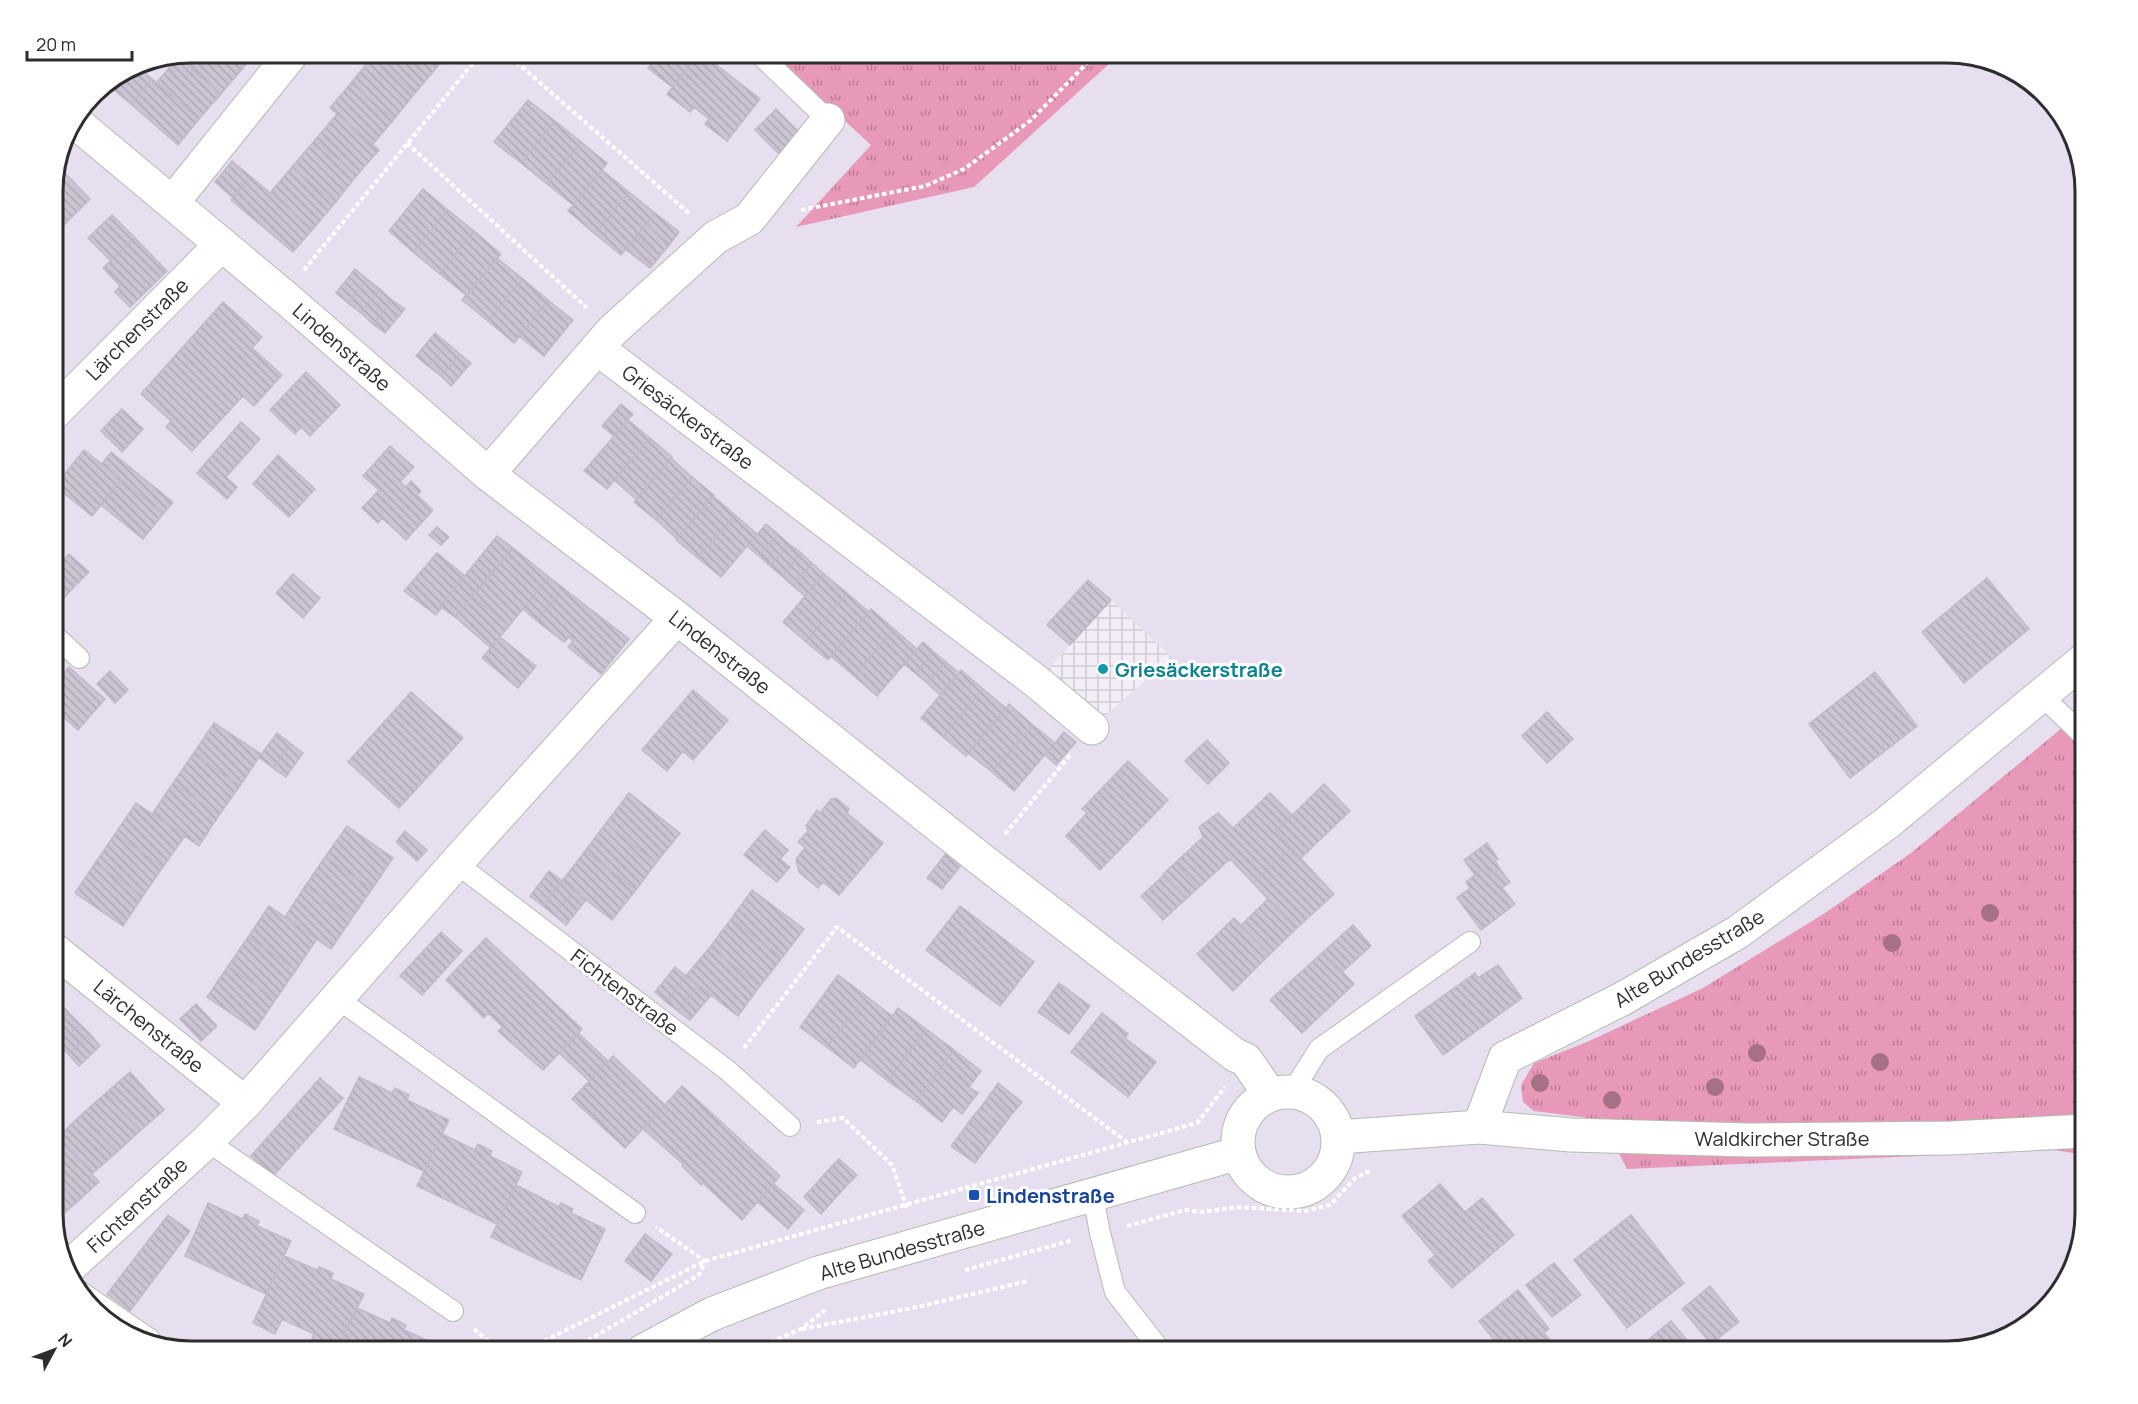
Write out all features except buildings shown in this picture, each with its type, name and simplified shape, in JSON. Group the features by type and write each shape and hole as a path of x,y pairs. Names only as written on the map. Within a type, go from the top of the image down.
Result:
{"street":[{"path":"172,203 284,63"},
{"path":"488,474 605,339 717,237 749,219 828,120"},
{"name":"Lindenstraße","path":"80,126 287,299 488,474 677,618 983,861 1235,1055 1246,1060 1281,1093"},
{"name":"Lärchenstraße","path":"63,404 222,244"},
{"name":"Griesäckerstraße","path":"605,339 1092,728"},
{"name":"Fichtenstraße","path":"73,1263 207,1141 245,1103 456,863 677,618"},
{"name":"Alte Bundesstraße","path":"1479,1127 1504,1058 1622,999 1738,932 1887,823 2075,667"},
{"name":"Lärchenstraße","path":"63,957 245,1103"},
{"path":"1281,1093 1314,1099 1331,1115 1338,1137 1337,1154 1330,1169 1319,1182 1304,1190 1280,1191 1257,1181 1246,1169 1239,1154 1239,1130 1250,1109 1281,1093"},
{"path":"1338,1137 1479,1127"},
{"name":"Waldkircher Straße","path":"1479,1127 1571,1135 1747,1140 1951,1138 2075,1132"},
{"name":"Alte Bundesstraße","path":"663,1341 712,1314 818,1273 1239,1154"}],"lane":[{"path":"768,63 828,120"},
{"path":"63,643 79,658"},
{"path":"2042,696 2075,727"},
{"name":"Fichtenstraße","path":"456,863 727,1070 790,1126"},
{"path":"1281,1093 1319,1049 1470,942"},
{"path":"338,999 635,1213"},
{"path":"207,1141 453,1311"},
{"path":"1093,1196 1115,1292 1153,1341"},
{"path":"115,1315 131,1326"}],"path":[{"path":"287,299 297,278 473,63"},
{"path":"518,63 717,237"},
{"path":"749,219 925,186 964,169 1030,121 1087,63"},
{"path":"407,143 605,339"},
{"path":"983,861 1092,728"},
{"path":"727,1070 837,927 1128,1142"},
{"path":"546,1341 705,1261 1197,1123 1246,1060"},
{"path":"790,1126 843,1118 892,1165 917,1245"},
{"path":"635,1213 705,1261"},
{"path":"587,1341 699,1275 705,1261"},
{"path":"801,1329 913,1308 1028,1281"},
{"path":"453,1311 487,1341"}],"green space":[{"path":"782,63 1110,63 974,187 796,227 871,145"},
{"path":"2075,717 2075,1153 2055,1150 1627,1169 1610,1136 1605,1120 1534,1111 1523,1102 1521,1085 1534,1063 1587,1042 1703,988 1825,913 1911,853"}],"shaded area":[{"name":"Griesäckerstraße","path":"1111,600 1171,657 1092,728 1037,682"}],"place":[{"name":"Griesäckerstraße","path":"1103,669"},
{"name":"Lindenstraße","path":"974,1195"}]}
